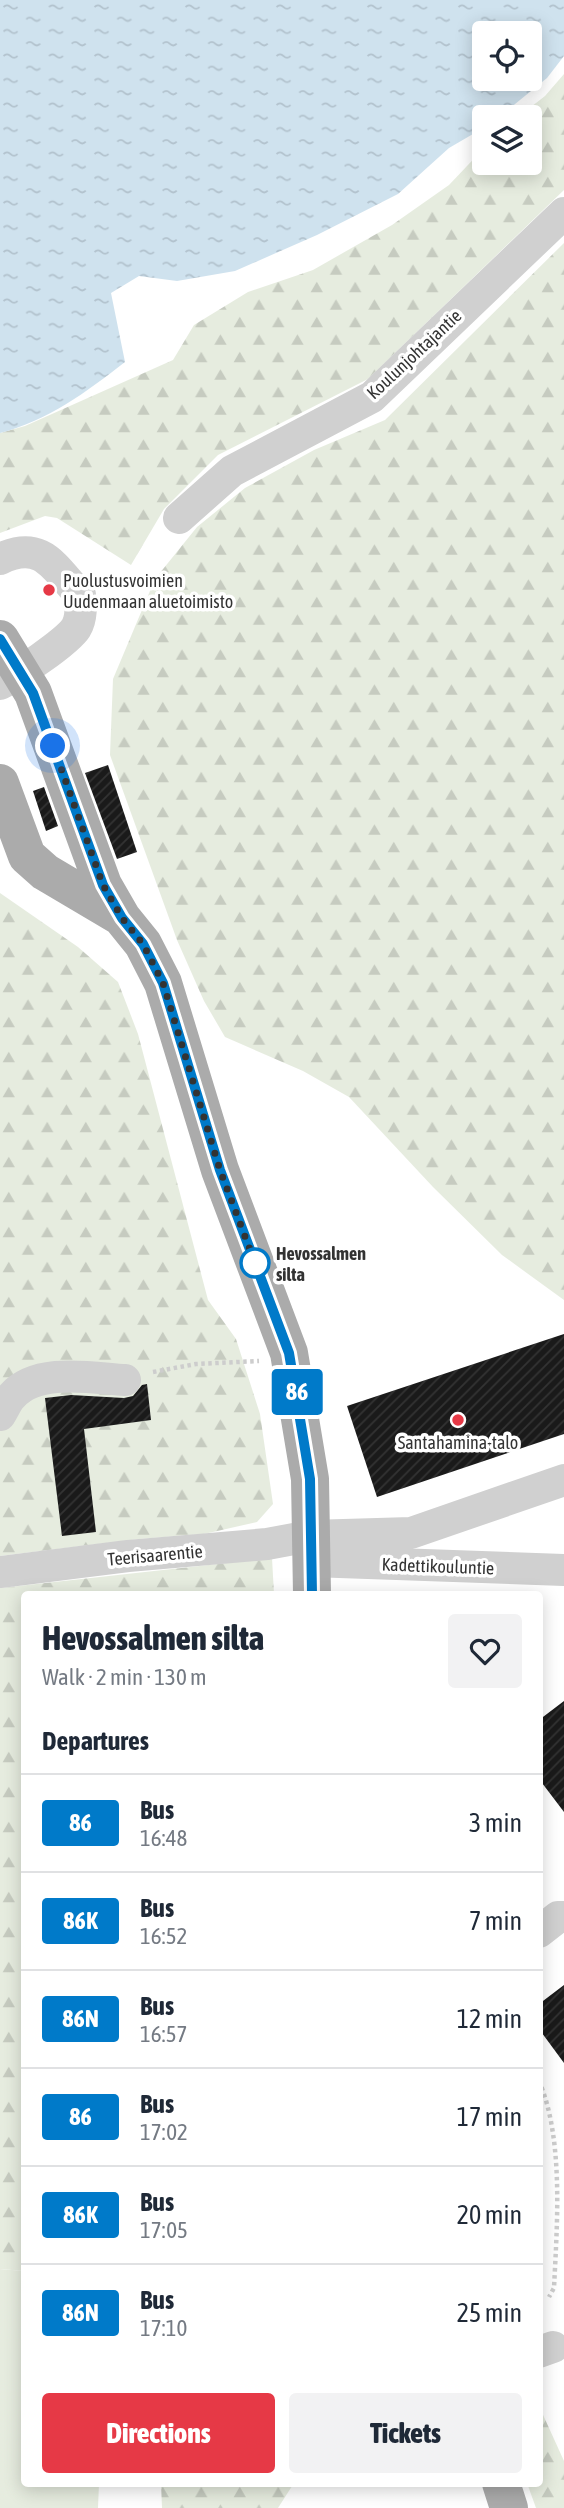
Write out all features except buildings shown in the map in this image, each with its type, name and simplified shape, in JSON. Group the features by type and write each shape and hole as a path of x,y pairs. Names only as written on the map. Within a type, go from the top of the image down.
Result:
{"main road":[{"path":"0,639 11,678 49,735 91,856 122,918 143,944 163,983 220,1170 289,1353 310,1479 311,1564"},
{"path":"0,783 27,856 45,872 122,918"},
{"path":"502,2487 509,2508"}],"street":[{"name":"Koulunjohtajantie","path":"179,518 232,471 372,397 564,214"},
{"path":"0,559 27,550 42,554 80,595 81,611 75,629 11,678"},
{"path":"0,1415 13,1394 38,1381 62,1377 125,1380"},
{"path":"311,1564 564,1480"},
{"name":"Teerisaarentie","path":"0,1572 267,1544 311,1564"},
{"name":"Kadettikouluntie","path":"311,1564 564,1570"},
{"path":"543,1929 558,1917 564,1917"}],"path":[{"path":"125,1380 196,1364 265,1360 289,1353"},
{"path":"543,2094 553,2127 558,2190 554,2288 550,2297"},
{"path":"555,2157 564,2154"}],"green space":[{"path":"564,74 564,190 368,379 218,455 164,509 131,565 57,518 45,516 0,533 0,433 25,426 173,360 194,325 248,292 313,270 392,225 449,185 472,161 472,175 542,175 542,105 533,105"},
{"path":"564,243 564,1300 502,1255 433,1187 349,1097 303,1071 225,1037 204,1001 177,940 110,755 113,679 155,579 197,527 245,488 314,450 385,420"},
{"path":"0,893 78,947 118,982 138,1034 208,1300 236,1339 260,1414 273,1504 257,1522 204,1534 0,1556"},
{"path":"272,1558 274,1591 21,1591 21,2271 0,2269 0,1588"},
{"path":"0,2269 21,2271 21,2487 99,2487 98,2508 0,2508"},
{"path":"543,2415 564,2461 564,2508 536,2508 528,2487 543,2487"},
{"path":"161,2487 291,2487 278,2508 162,2508"}],"water":[{"path":"0,0 564,0 564,56 542,82 542,21 472,21 472,91 531,91 514,105 472,105 472,135 449,148 398,194 317,235 235,271 177,281 139,276 111,293 125,362 81,395 51,413 0,433"}],"bus line":[{"name":"86","path":"0,639 33,693 103,885 122,918 143,944 163,983 220,1170 289,1353 297,1387 310,1479 312,1591"}],"place":[{"name":"Puolustusvoimien Uudenmaan aluetoimisto","path":"49,590"},
{"name":"Hevossalmen silta","path":"255,1263"},
{"name":"Santahamina-talo","path":"458,1420"}],"route":[{"path":"53,746 103,885 122,918 143,944 163,983 220,1170 255,1263"}]}
